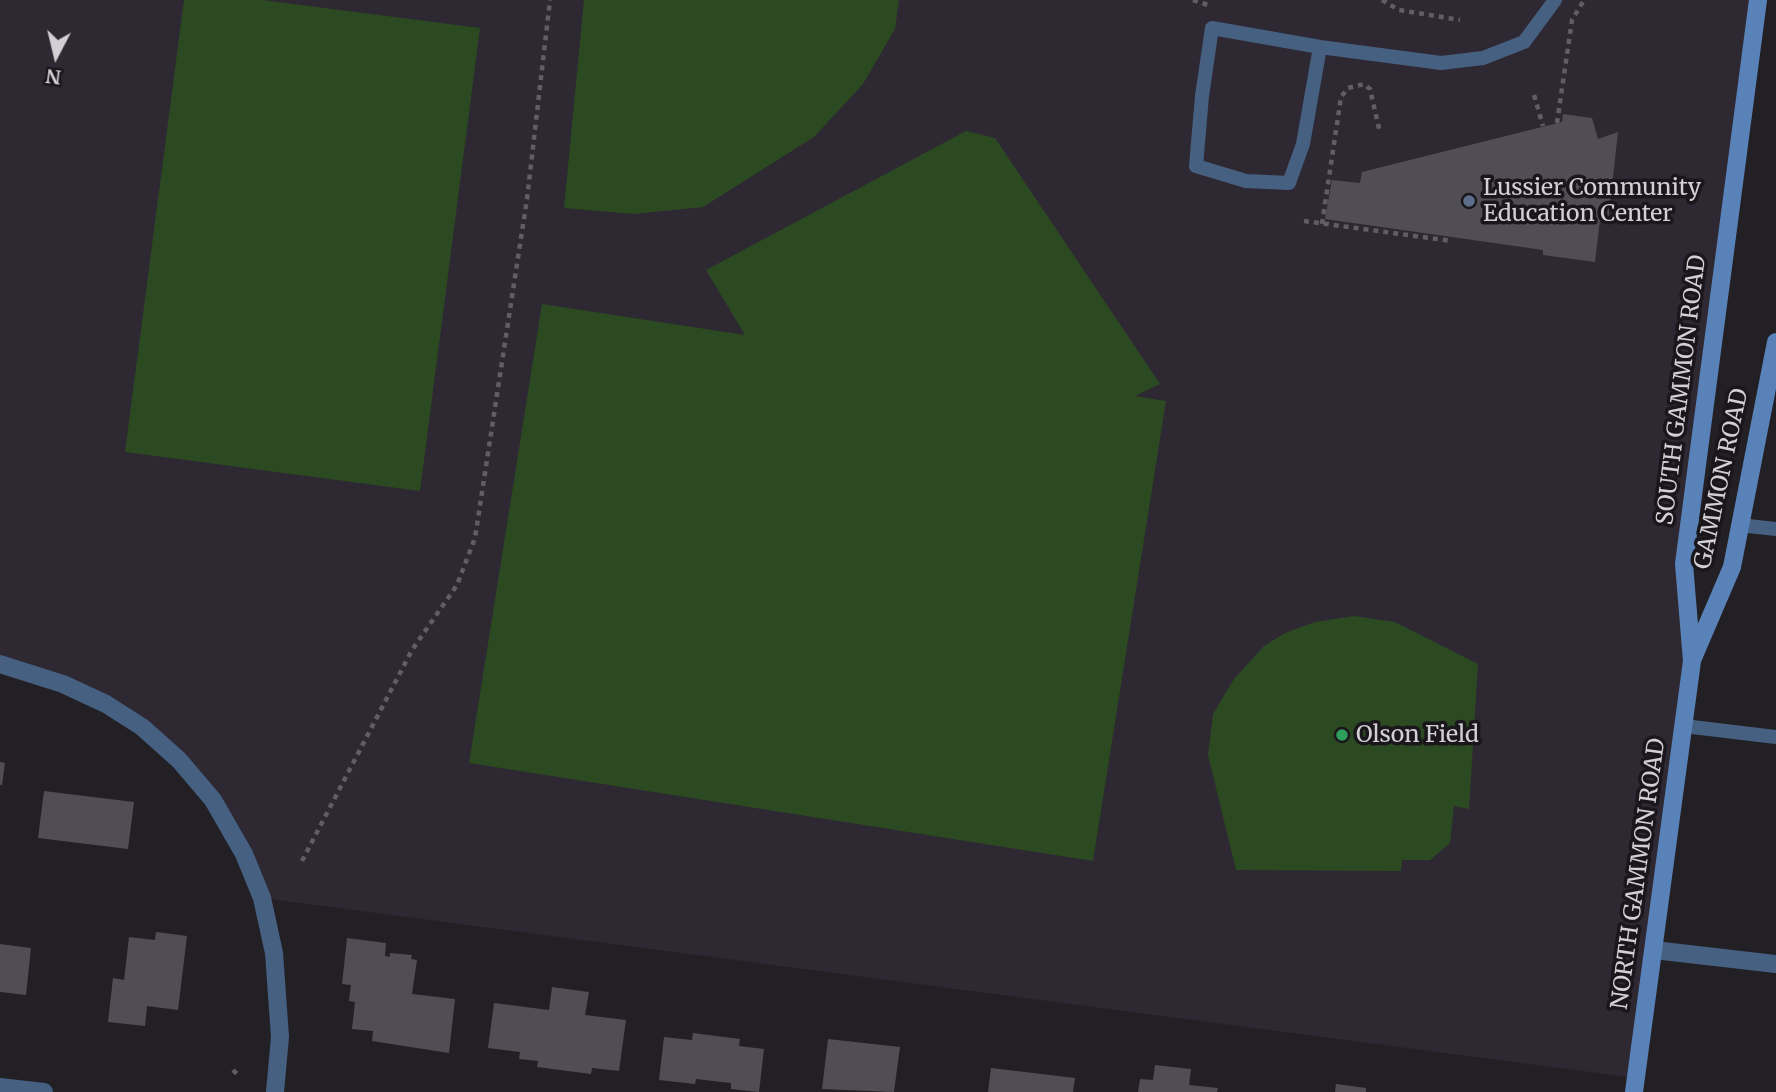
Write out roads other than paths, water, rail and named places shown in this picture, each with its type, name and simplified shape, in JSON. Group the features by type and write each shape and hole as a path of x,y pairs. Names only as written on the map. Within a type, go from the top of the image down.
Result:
{"main road":[{"name":"SOUTH GAMMON ROAD","path":"1692,662 1684,564 1758,0"},
{"name":"GAMMON ROAD","path":"1692,662 1732,567 1776,342"},
{"name":"NORTH GAMMON ROAD","path":"1634,1092 1692,662"}],"street":[{"path":"0,664 63,684 115,709 142,727 179,760 213,800 244,854 262,898 274,953 279,1037 275,1092"},
{"path":"1654,950 1776,964"},
{"path":"0,1087 44,1092"}],"lane":[{"path":"1320,47 1303,144 1289,183 1247,181 1196,166 1202,96 1212,28 1320,47 1441,63 1483,58 1524,42 1555,0"},
{"path":"1739,525 1776,529"},
{"path":"1684,726 1776,737"}],"place":[{"name":"Lussier Community Education Center","path":"1469,201"},
{"name":"Olson Field","path":"1342,735"}]}
